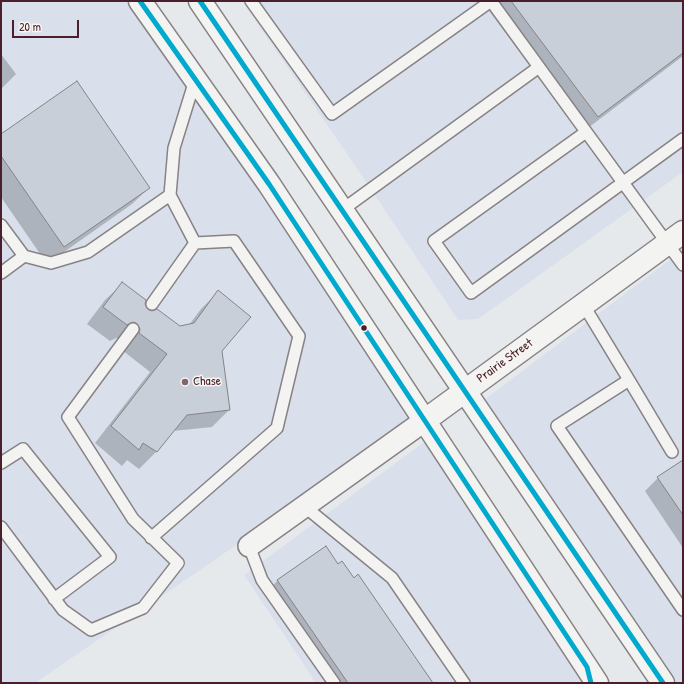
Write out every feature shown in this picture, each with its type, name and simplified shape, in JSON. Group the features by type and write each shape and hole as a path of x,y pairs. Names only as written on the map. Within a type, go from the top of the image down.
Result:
{"main road":[{"path":"140,1 269,184 592,678"},
{"path":"200,1 663,683"},
{"name":"Prairie Street","path":"424,420 675,238"}],"street":[{"name":"Prairie Street","path":"249,546 424,420"}],"lane":[{"path":"251,1 332,114 491,1 623,183 675,238 683,265"},
{"path":"342,210 539,67"},
{"path":"195,80 174,148 170,195 195,244"},
{"path":"586,132 434,241 471,293 683,139"},
{"path":"1,225 24,256 51,262 88,252 170,195"},
{"path":"151,538 277,428 298,336 234,241 195,244 152,304"},
{"path":"1,272 24,256"},
{"path":"583,304 672,452"},
{"path":"1,527 63,610 91,630 143,608 178,563 133,519 68,417 133,329"},
{"path":"629,380 557,426 683,610"},
{"path":"1,463 23,449 110,557 54,599"},
{"path":"304,506 392,578 464,683"},
{"path":"249,546 262,580 334,683"}],"shaded area":[{"path":"1,1 135,1 419,420 35,683 1,683"},
{"path":"242,1 683,1 683,172 478,319 458,320 354,164"},
{"path":"683,250 683,683 668,683 484,400"},
{"path":"431,437 586,683 316,683 244,575"}],"building":[{"path":"511,1 683,1 683,53 598,117"},
{"path":"77,81 150,188 64,247 1,156 1,134"},
{"name":"Chase","path":"122,282 146,300 145,304 148,309 152,311 157,309 180,326 194,323 218,290 251,317 222,351 230,410 187,415 157,452 143,443 139,450 111,426 167,354 139,333 140,329 137,324 133,322 127,325 103,307"},
{"path":"683,460 683,515 657,477"},
{"path":"326,546 338,564 342,561 354,578 358,574 433,683 348,683 277,580"}],"transit line":[{"path":"140,1 269,184 587,667 591,683"},
{"path":"200,1 663,683"}],"place":[{"name":"Chase","path":"185,382"}]}
